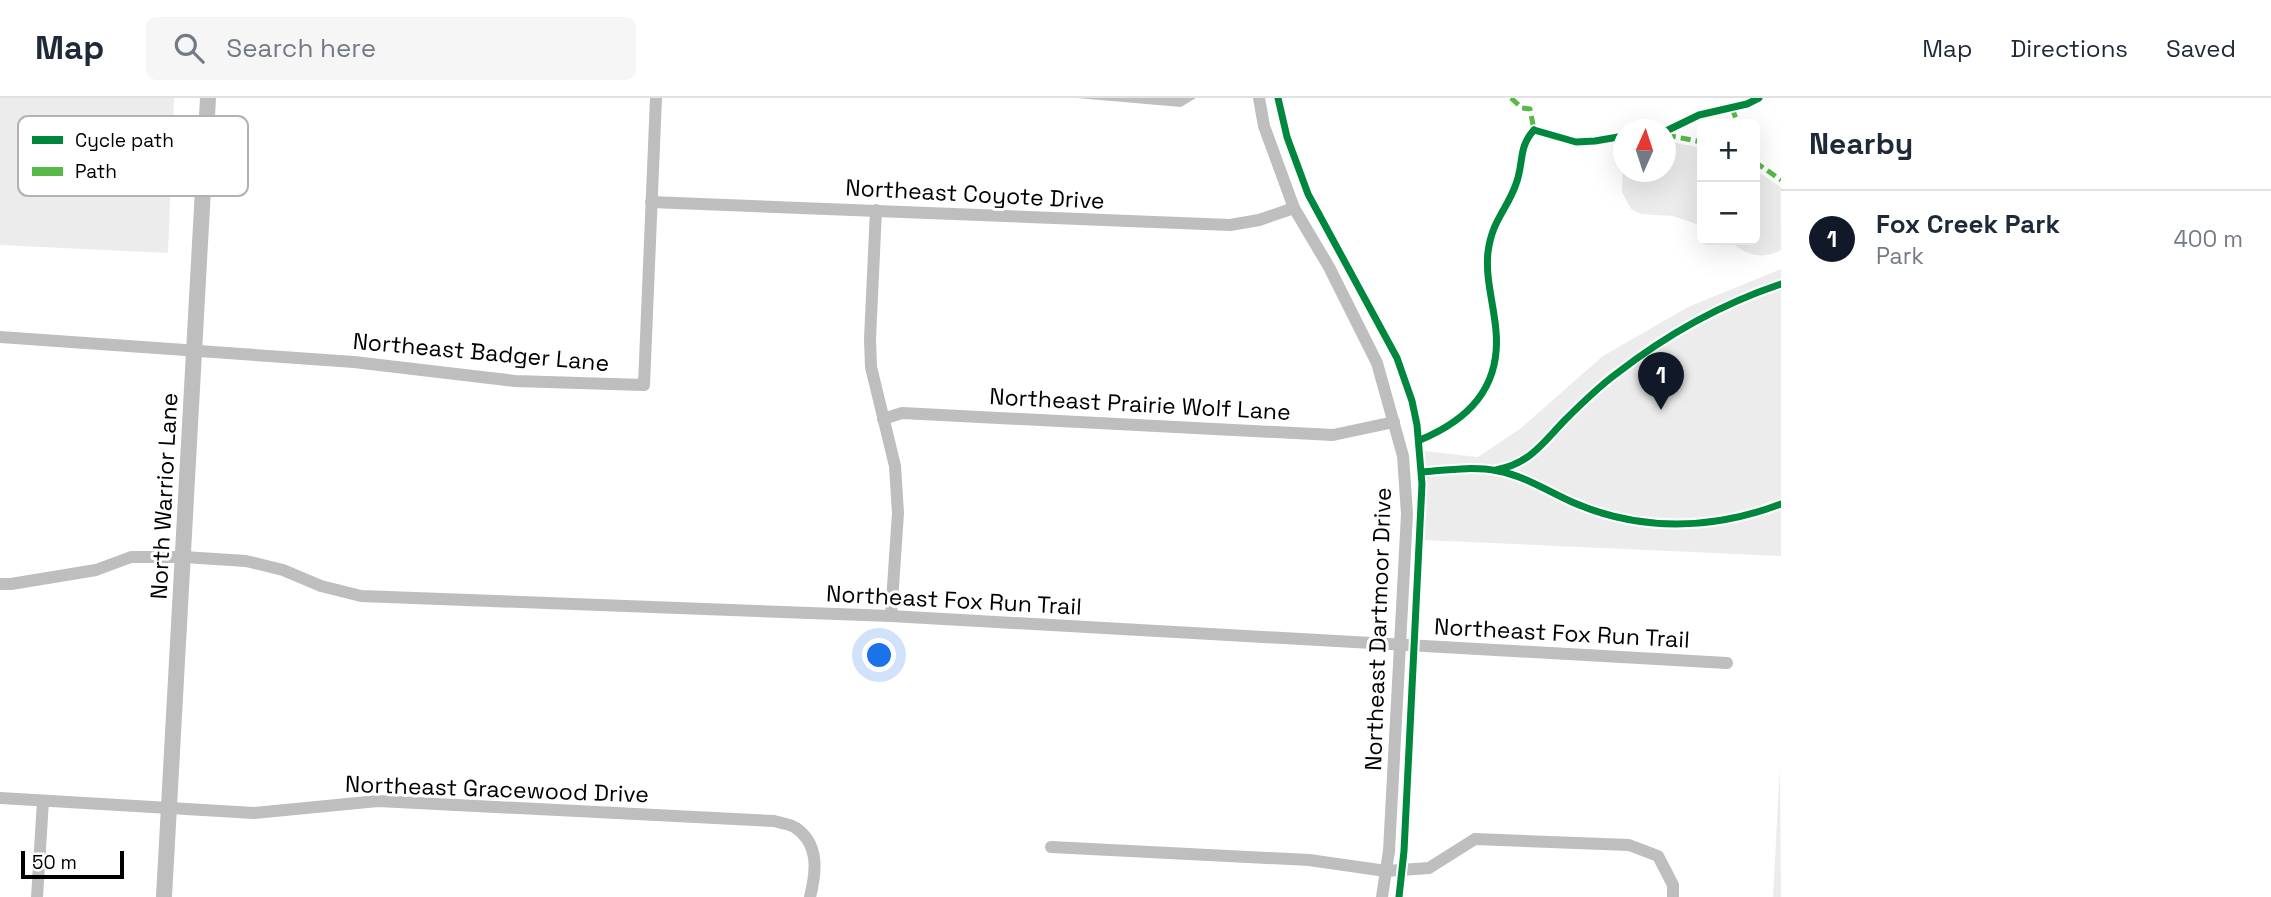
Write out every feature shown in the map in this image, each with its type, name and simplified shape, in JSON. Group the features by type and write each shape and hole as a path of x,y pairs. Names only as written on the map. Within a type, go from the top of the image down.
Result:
{"street":[{"name":"North Warrior Lane","path":"207,116 208,98"},
{"name":"Northeast Badger Lane","path":"195,352 354,362 516,381 644,385 656,98"},
{"name":"Northeast Dartmoor Drive","path":"1259,98 1271,146 1294,208 1360,326 1377,363 1403,456 1407,486 1400,645 1390,838 1382,897"},
{"name":"North Warrior Lane","path":"164,897 203,196"},
{"name":"Northeast Coyote Drive","path":"651,202 1230,225 1259,220 1294,208"},
{"path":"876,210 871,358 895,466 898,513 891,617"},
{"path":"0,337 195,352"},
{"name":"Northeast Prairie Wolf Lane","path":"883,419 902,413 1333,435 1394,422"},
{"name":"Northeast Fox Run Trail","path":"0,584 96,570 131,557 184,557 246,561 283,570 321,586 361,596 891,617 1727,663"},
{"name":"Northeast Gracewood Drive","path":"0,798 254,813 378,801 774,821 796,828 813,848 816,874 810,897"},
{"path":"37,897 43,801"},
{"path":"1051,846 1309,860 1386,872 1429,868 1475,839 1629,845 1658,856 1673,885 1673,897"}],"shaded area":[{"path":"0,98 174,98 173,116 18,116 18,196 170,196 168,253 0,245"},
{"path":"1077,98 1196,98 1181,107"},
{"path":"1676,143 1697,147 1697,224 1673,216 1641,214 1631,209 1622,192 1622,182 1676,182"},
{"path":"1760,173 1781,187 1781,250 1759,255 1735,245 1760,245"},
{"path":"1781,269 1781,556 1423,540 1424,451 1478,457 1521,428 1603,356 1688,307"},
{"path":"1780,766 1781,897 1773,897"}],"marked path":[{"path":"1511,98 1522,108 1530,109 1534,130"},
{"path":"1732,108 1736,119"},
{"path":"1676,137 1697,141"},
{"path":"1760,165 1781,180"}],"cycle path":[{"path":"1278,98 1287,137 1308,194 1397,358 1417,425 1422,484 1404,851 1399,897"},
{"path":"1676,126 1699,115 1747,104 1759,98"},
{"path":"1534,130 1576,142 1613,138"},
{"path":"1420,440 1453,423 1466,412 1487,385 1493,369 1496,331 1488,252 1496,223 1516,184 1523,149 1534,130"},
{"path":"1496,470 1518,463 1534,452 1595,391 1654,346 1716,311 1781,284"},
{"path":"1422,472 1470,469 1508,473 1598,512 1650,523 1703,523 1755,513 1781,504"}],"place":[{"name":"Fox Creek Park","path":"1661,410"}]}
